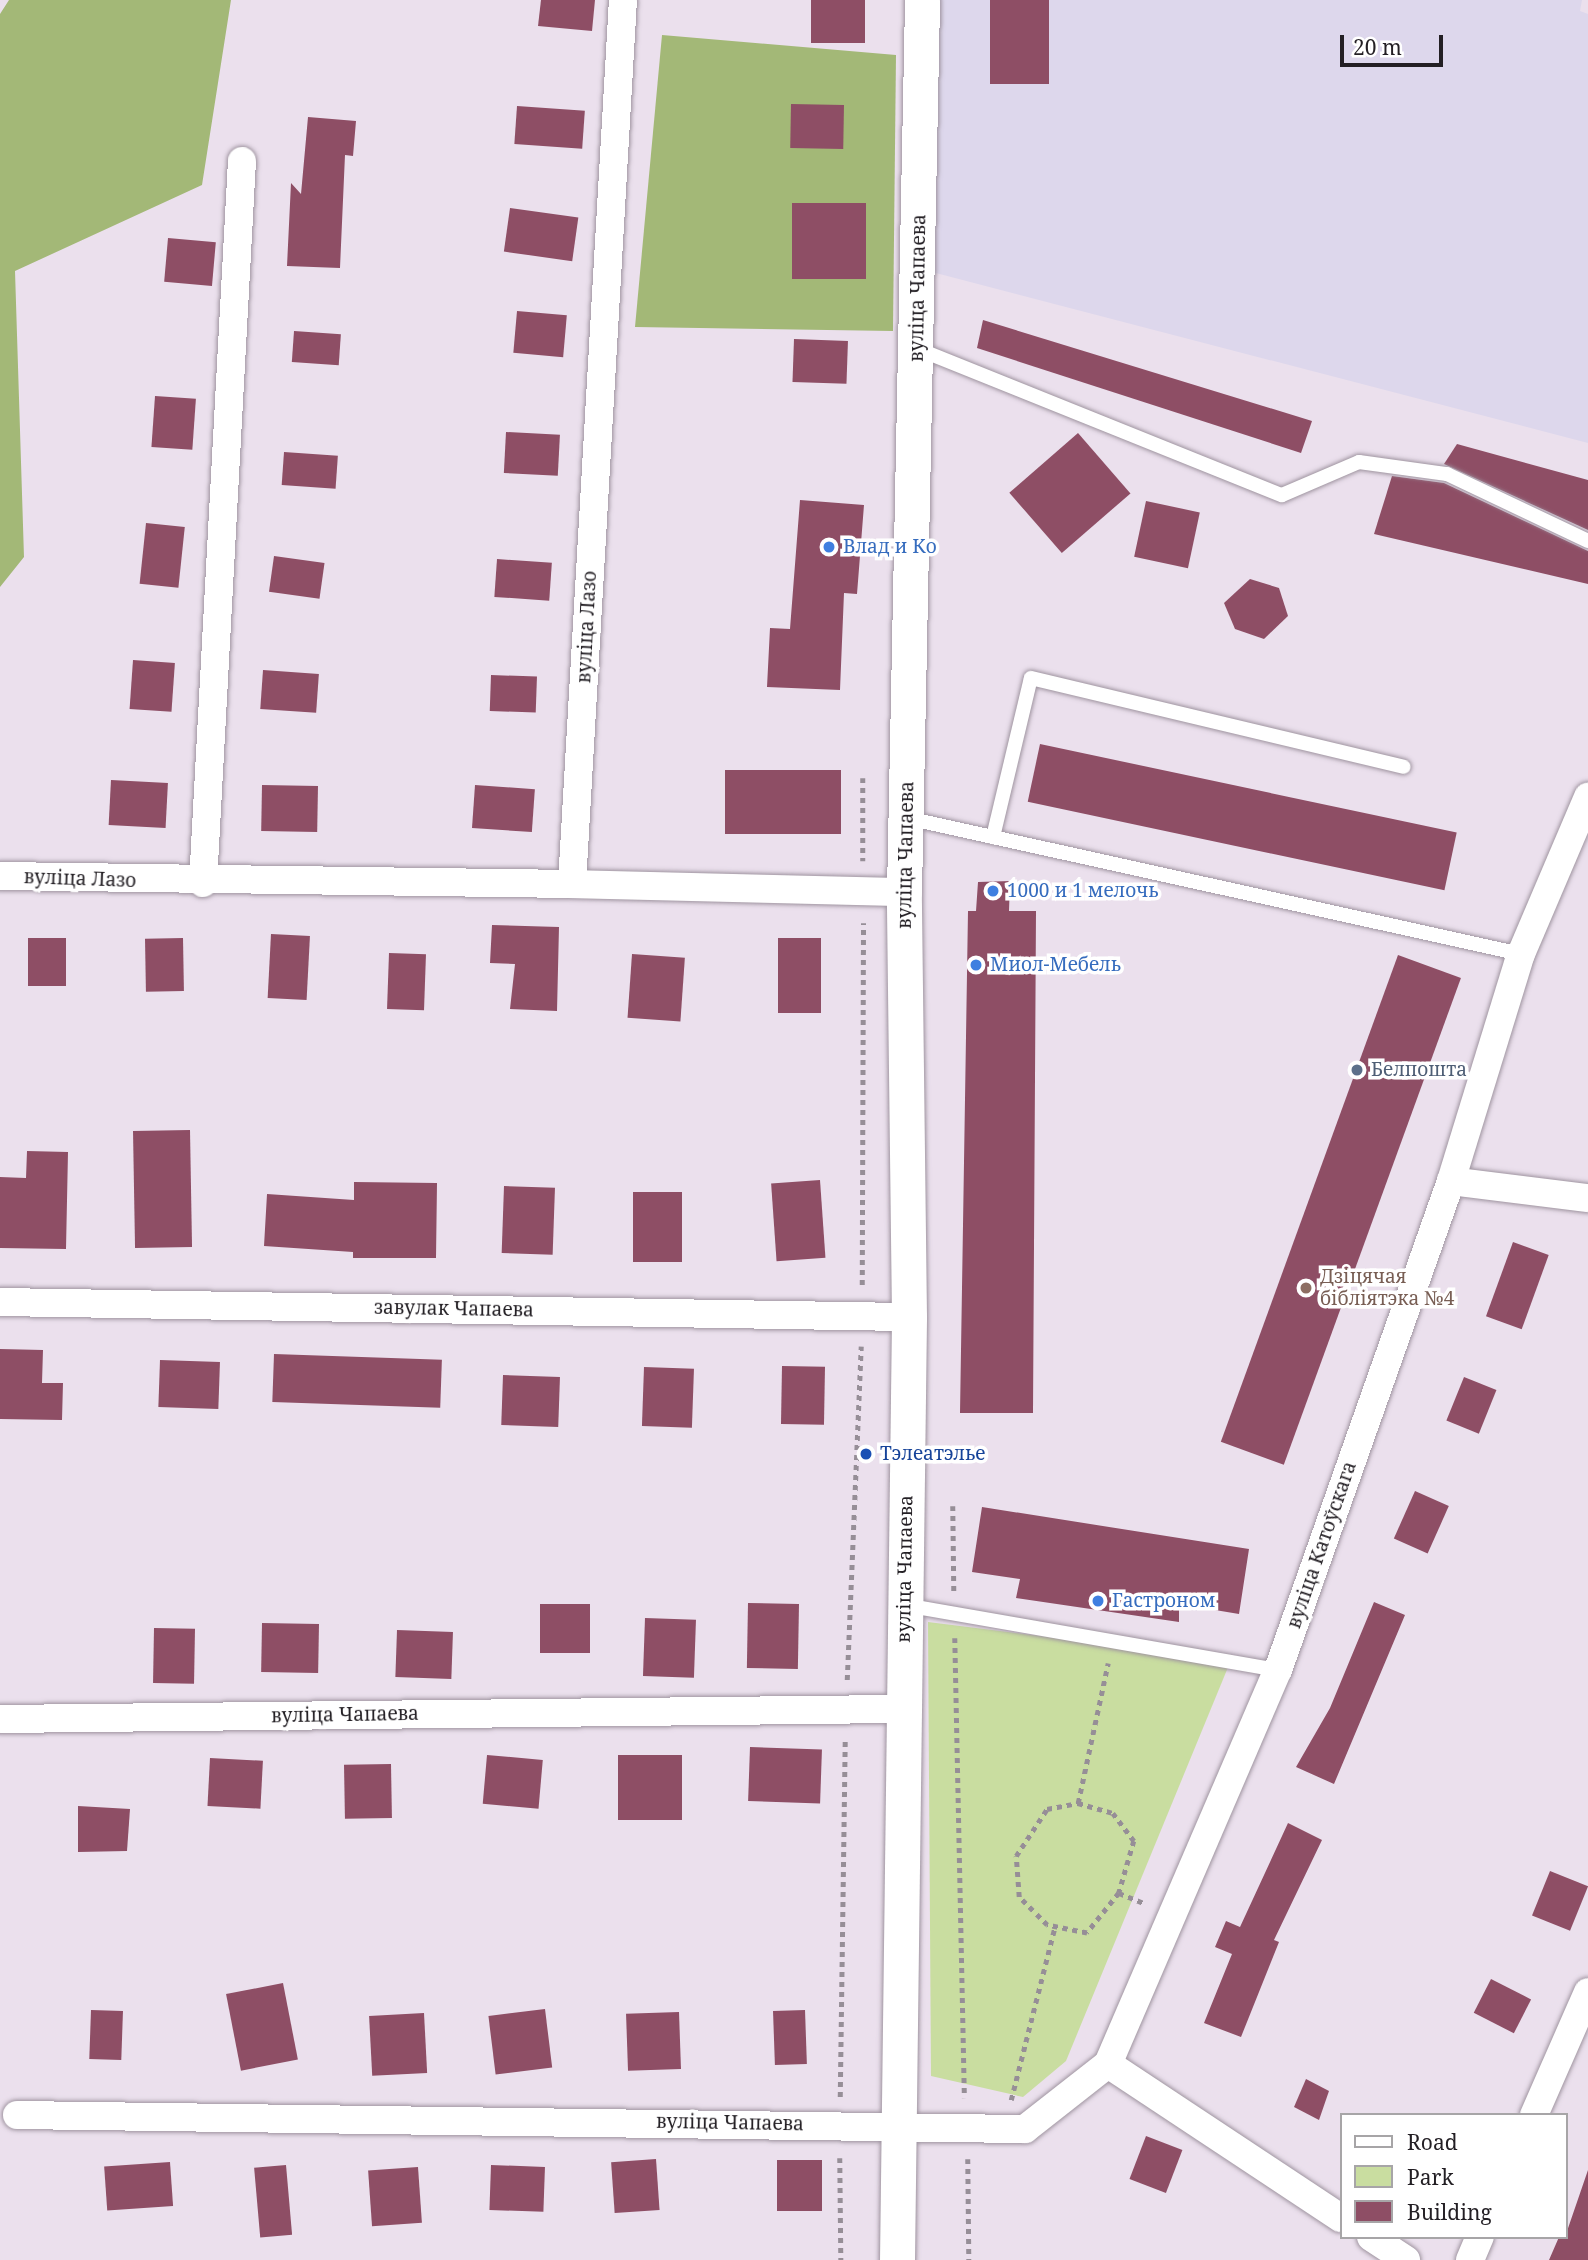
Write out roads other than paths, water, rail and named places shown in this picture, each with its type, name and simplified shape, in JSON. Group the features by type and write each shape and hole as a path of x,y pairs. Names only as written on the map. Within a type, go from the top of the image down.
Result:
{"street":[{"name":"вуліца Лазо","path":"0,876 203,883 572,884 623,0"},
{"name":"вуліца Чапаева","path":"897,2260 900,1710 905,1605 909,1317 904,892 918,349 922,0"},
{"path":"203,883 242,161"},
{"name":"вуліца Катоўскага","path":"897,2124 1025,2129 1108,2064 1278,1670 1451,1181 1521,954 1588,797"},
{"path":"572,884 904,892"},
{"path":"1451,1181 1588,1198"},
{"name":"завулак Чапаева","path":"0,1302 909,1317"},
{"name":"вуліца Чапаева","path":"0,1719 900,1710"},
{"path":"1535,2113 1588,1992"},
{"path":"1108,2064 1340,2217"},
{"name":"вуліца Чапаева","path":"17,2115 897,2124"},
{"path":"1374,2239 1406,2260"},
{"path":"1470,2260 1479,2239"}],"lane":[{"path":"918,349 1282,495 1359,462 1447,474 1588,541"},
{"path":"993,837 1031,678 1404,767"},
{"path":"906,818 1521,954"},
{"path":"905,1605 1278,1670"}],"place":[{"name":"Влад и Ко","path":"829,547"},
{"name":"1000 и 1 мелочь","path":"993,891"},
{"name":"Миол-Мебель","path":"976,965"},
{"name":"Белпошта","path":"1357,1070"},
{"name":"Дзіцячая бібліятэка №4","path":"1306,1288"},
{"name":"Тэлеатэлье","path":"866,1454"},
{"name":"Гастроном","path":"1098,1601"}]}
